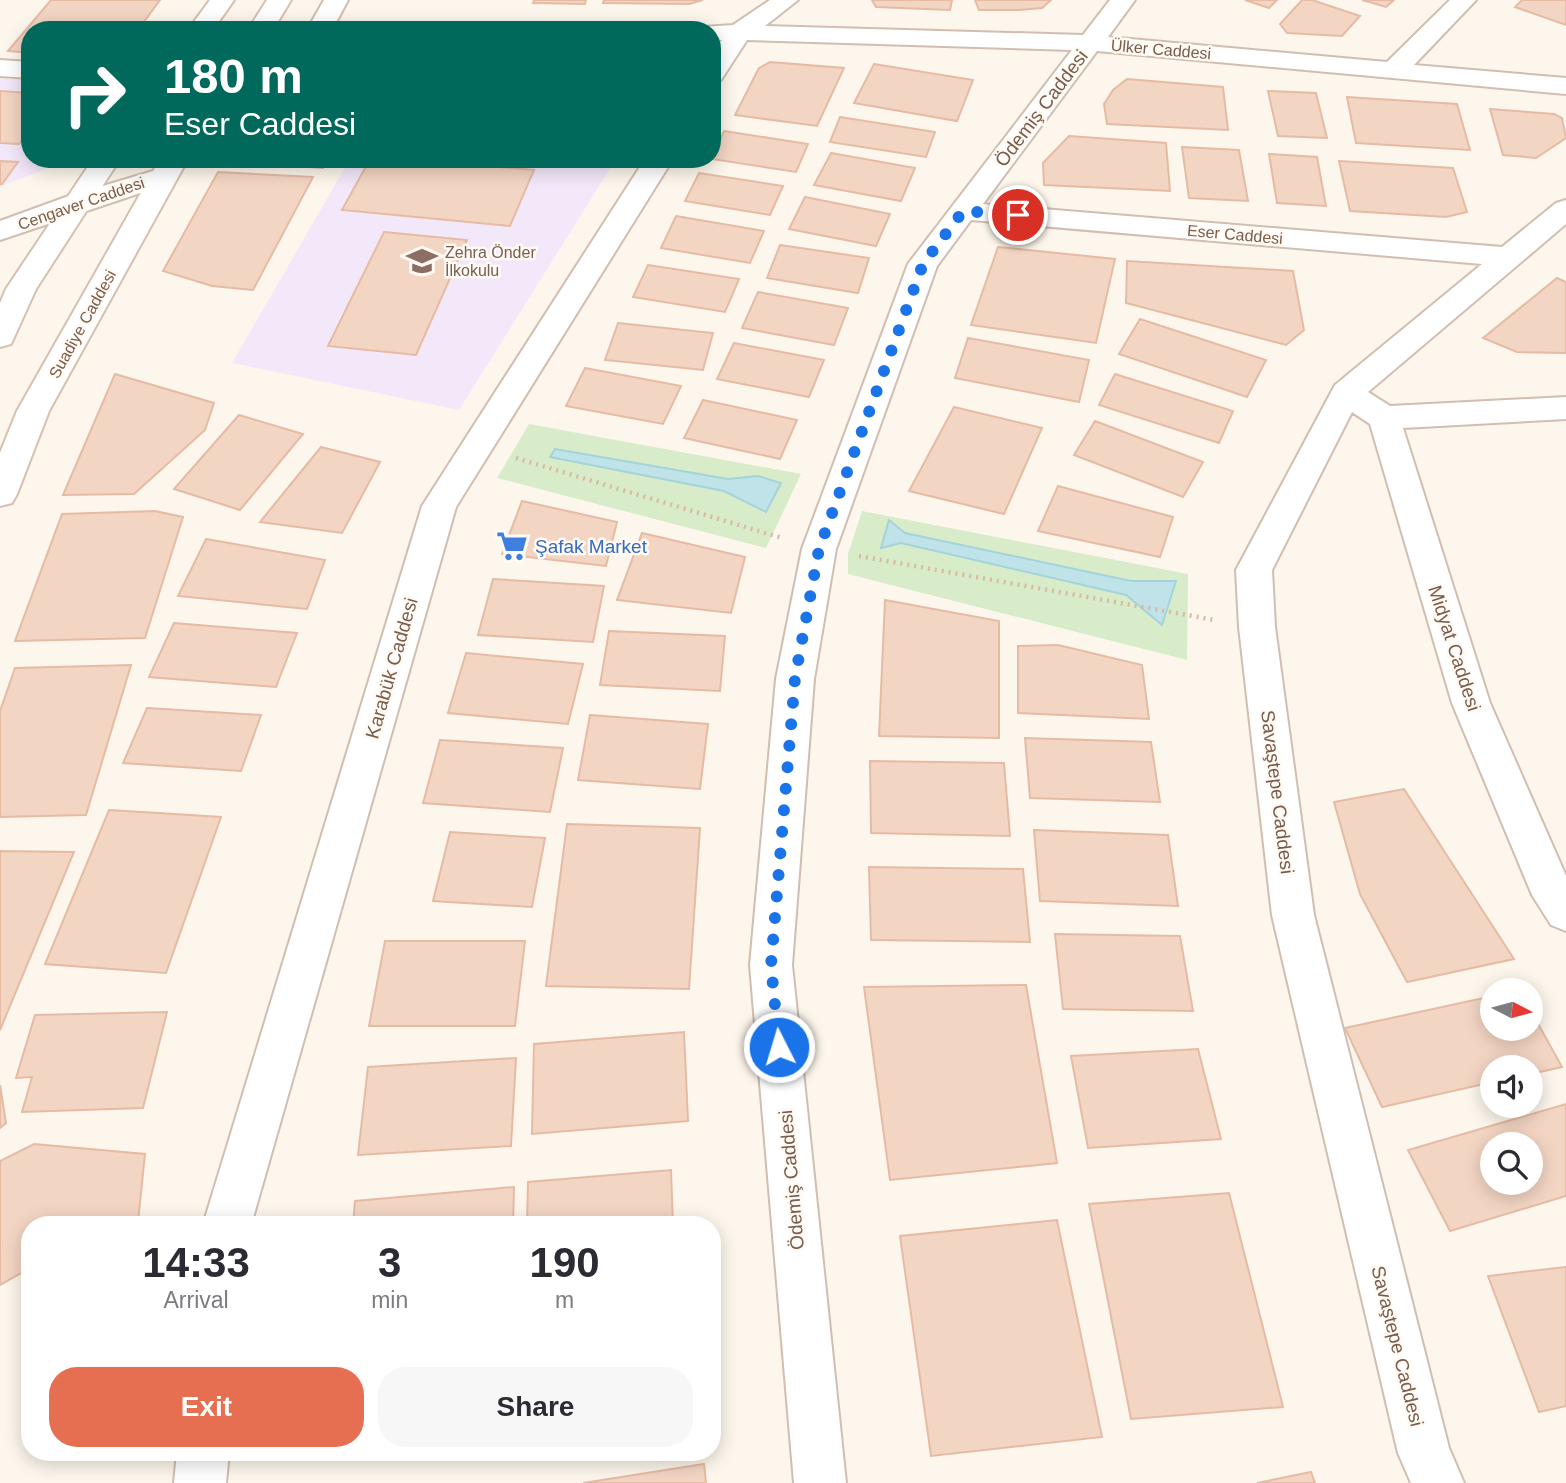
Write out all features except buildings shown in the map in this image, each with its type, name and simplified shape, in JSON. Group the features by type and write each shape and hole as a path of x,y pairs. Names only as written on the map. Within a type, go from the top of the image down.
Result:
{"street":[{"path":"207,21 222,0"},
{"path":"266,21 279,0"},
{"path":"324,21 336,0"},
{"path":"721,61 740,32 786,0"},
{"name":"Ödemiş Caddesi","path":"820,1483 771,965 795,678 819,549 923,264 1123,0"},
{"path":"1394,70 1464,0"},
{"name":"Ülker Caddesi","path":"721,32 1091,43 1566,86"},
{"path":"0,68 21,69"},
{"path":"0,337 21,289 101,168"},
{"name":"Cengaver Caddesi","path":"0,231 169,168"},
{"name":"Suadiye Caddesi","path":"0,494 33,411 169,168"},
{"name":"Karabük Caddesi","path":"230,1216 439,506 653,168"},
{"name":"Savaştepe Caddesi","path":"1438,1483 1424,1453 1293,915 1257,627 1254,570 1346,393 1566,209"},
{"name":"Eser Caddesi","path":"963,211 1507,257"},
{"path":"1346,393 1384,418 1566,408"},
{"name":"Midyat Caddesi","path":"1384,418 1471,703 1547,882 1566,912"},
{"path":"200,1483 201,1461"}],"shaded area":[{"path":"0,78 21,79 21,168 48,168 0,187"},
{"name":"Zehra Önder İlkokulu","path":"345,168 610,168 459,410 232,363"}],"green space":[{"path":"529,424 801,474 766,548 497,478"},
{"path":"862,511 1188,574 1187,660 848,574 848,554"}],"water":[{"path":"555,449 728,479 758,476 781,483 766,512 724,491 550,457"},
{"path":"889,520 905,533 1131,581 1176,581 1162,625 1126,595 901,543 881,548"}],"place":[{"name":"Zehra Önder İlkokulu","path":"422,261"},
{"name":"Şafak Market","path":"512,546"}],"route":[{"path":"779,1047 771,965 795,678 819,549 923,264 963,211 1018,215"}]}
